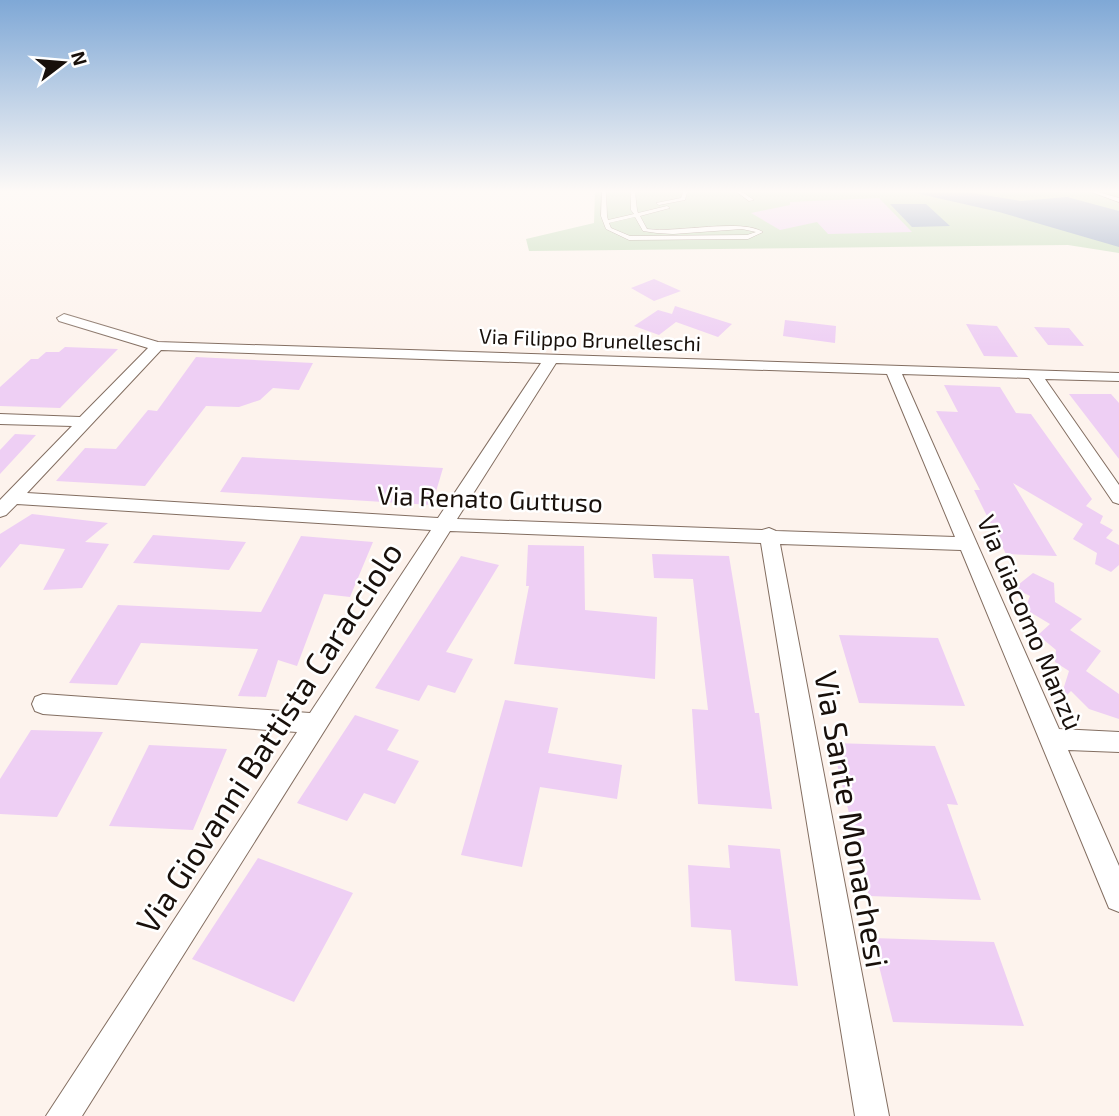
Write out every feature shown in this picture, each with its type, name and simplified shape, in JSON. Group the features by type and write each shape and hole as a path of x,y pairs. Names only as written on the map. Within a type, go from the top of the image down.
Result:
{"street":[{"name":"Via Filippo Brunelleschi","path":"64,318 157,345 1119,377"},
{"path":"6,504 157,345"},
{"name":"Via Giovanni Battista Caracciolo","path":"63,1116 551,359"},
{"name":"Via Giacomo Manzù","path":"892,369 1119,898"},
{"path":"1033,373 1119,498"},
{"path":"0,419 84,422"},
{"name":"Via Renato Guttuso","path":"6,504 967,544"},
{"name":"Via Sante Monachesi","path":"769,534 872,1116"},
{"path":"43,704 316,723"},
{"path":"1051,739 1119,742"}],"green space":[{"path":"527,244 1119,244 1119,253 1068,245 529,251"}],"building":[{"path":"654,279 681,291 654,301 631,288"},
{"path":"675,306 732,324 718,337 676,322 659,335 634,326 658,310 672,314"},
{"path":"785,320 836,326 835,343 783,336"},
{"path":"966,324 997,326 1018,357 984,356"},
{"path":"1034,327 1069,328 1084,346 1048,345"},
{"path":"65,347 118,349 60,408 0,406 0,387 31,359 38,359 46,352 59,352"},
{"path":"196,357 313,363 299,390 273,388 260,400 239,407 206,406 145,486 56,481 85,448 116,449 148,410 157,411"},
{"path":"944,385 1000,387 1016,413 1031,414 1092,499 1086,506 1103,516 1100,523 1113,530 1106,538 1119,545 1119,565 1111,572 1095,564 1097,553 1073,539 1083,524 1013,483 1057,556 1006,554 974,490 980,490 936,411 958,412"},
{"path":"1069,394 1111,394 1119,403 1119,459"},
{"path":"15,434 36,435 0,474 0,450"},
{"path":"242,457 443,468 432,505 220,492"},
{"path":"32,514 108,523 85,542 109,544 82,588 43,590 65,549 20,544 0,568 0,534"},
{"path":"153,535 246,542 229,570 133,563"},
{"path":"301,536 373,542 350,597 324,594 297,666 278,660 266,697 238,696 258,649 141,643 117,685 69,683 118,605 261,612"},
{"path":"528,545 584,546 585,610 657,617 655,679 514,664 529,586 526,586"},
{"path":"652,554 729,556 755,713 759,713 772,809 698,804 692,709 708,710 693,579 654,578"},
{"path":"461,556 499,565 446,652 473,659 455,693 428,685 419,701 375,688"},
{"path":"1033,573 1054,583 1055,602 1082,619 1070,630 1101,651 1086,671 1119,694 1119,719 1089,709 1071,691 1059,703 1069,671 1055,662 1056,650 1038,635 1050,624 1025,609 1030,596 1014,588"},
{"path":"839,635 938,638 965,706 859,703"},
{"path":"505,700 558,708 548,753 622,765 617,799 540,787 522,867 461,855"},
{"path":"355,715 399,730 387,750 419,761 395,804 364,793 347,821 297,803"},
{"path":"31,730 103,732 57,817 0,814 0,779"},
{"path":"832,743 935,746 958,805 947,804 981,900 869,896"},
{"path":"149,745 227,749 193,830 109,826"},
{"path":"728,845 780,849 798,986 735,981 731,930 691,927 688,865 730,868"},
{"path":"258,858 353,893 294,1002 192,959"},
{"path":"872,938 994,942 1024,1026 893,1022"}]}
